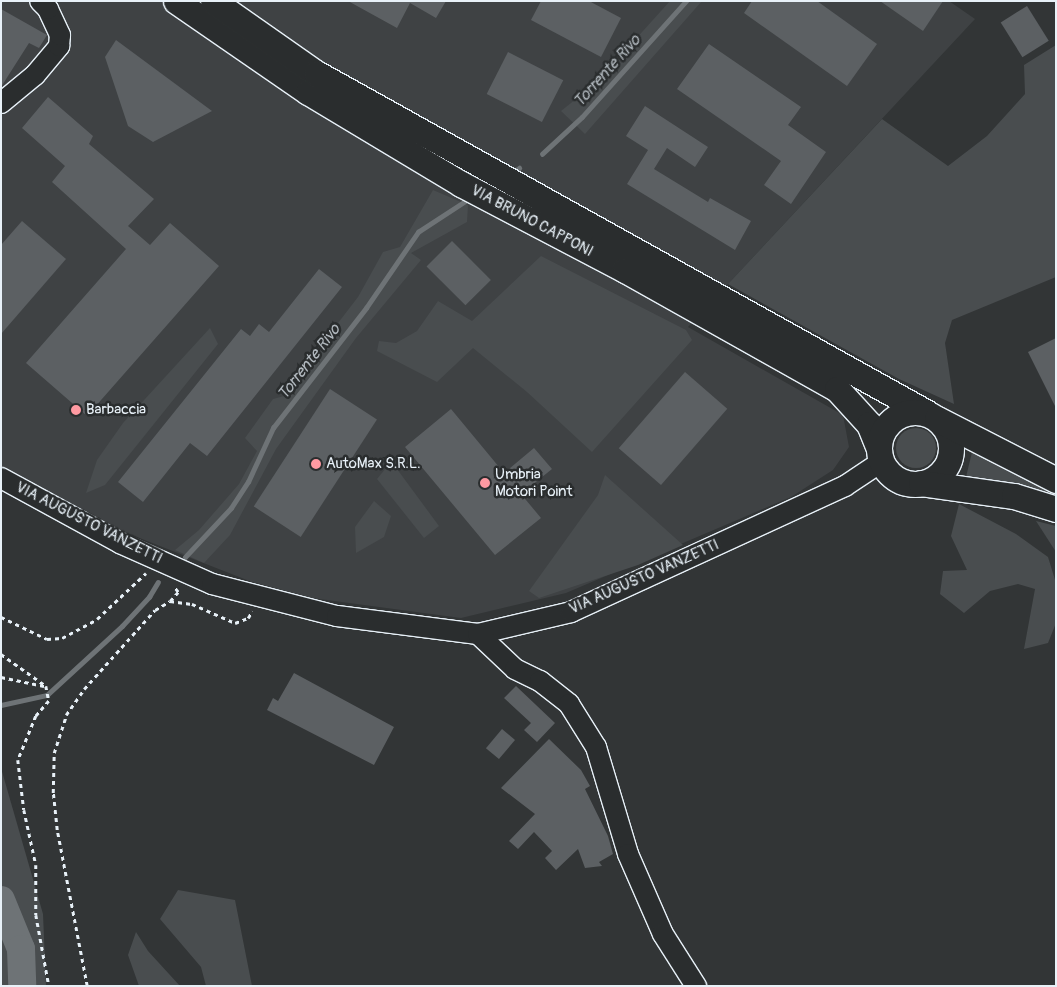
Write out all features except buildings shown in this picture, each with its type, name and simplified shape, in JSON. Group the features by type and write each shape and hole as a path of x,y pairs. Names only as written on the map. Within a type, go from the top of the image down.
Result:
{"main road":[{"name":"VIA BRUNO CAPPONI","path":"176,1 308,92 461,184 625,270 836,390 869,424 879,454"},
{"name":"VIA BRUNO CAPPONI","path":"213,1 316,73 932,416 1056,480"},
{"path":"921,483 933,479 948,462 950,438 932,416 905,412 894,417 883,430 879,454 897,480 1014,496 1056,509"}],"street":[{"path":"1,103 35,76 60,46 60,35 48,9 40,1"},
{"name":"VIA AUGUSTO VANZETTI","path":"1,478 120,543 212,584 336,616 478,634 571,612 845,486 879,454"},
{"path":"478,634 515,670 540,681 570,704 596,747 628,854 663,934 696,986"}],"path":[{"path":"1,617 47,639 62,638 97,619 146,574 151,574"},
{"path":"88,986 57,830 53,793 54,752 66,715 84,689 155,610 170,601 178,592 172,585"},
{"path":"170,601 192,604 235,623 248,618 253,609"},
{"path":"1,654 46,686 49,701 36,716 18,760 24,810 36,865 36,915 49,986"},
{"path":"1,677 46,686"}],"shaded area":[{"path":"1,1 949,1 975,19 688,327 843,415 849,447 833,470 791,497 566,593 461,618 312,598 252,582 119,530 1,466"},
{"path":"670,1 702,1 585,134 561,111 596,83"},
{"path":"1056,45 1056,277 952,320 945,343 954,404 899,379 728,284 882,119 948,166 987,136 1025,94 1024,65"},
{"path":"433,190 468,205 467,222 411,253 421,260 356,338 276,449 230,535 204,563 175,550 199,530 239,484 257,451 245,438 273,399 288,395 308,362 358,297 383,252 400,247"},
{"path":"541,256 686,330 692,340 592,452 527,392 473,348 437,382 377,351 379,341 396,343 417,331 438,301 472,321"},
{"path":"210,328 218,344 105,485 86,493 97,460 123,423"},
{"path":"920,428 927,431 933,437 936,448 935,456 927,465 920,468 912,468 905,465 897,456 896,444 899,437 908,429"},
{"path":"973,448 1056,492 1056,500 966,477"},
{"path":"386,468 397,469 439,526 424,538 377,479"},
{"path":"605,475 683,545 638,565 539,598 529,591 598,495"},
{"path":"374,501 391,516 384,537 356,553 355,527"},
{"path":"959,504 1016,534 1048,557 1056,583 1056,623 1048,643 1024,649 1035,589 1018,584 990,591 964,613 940,594 943,571 967,570 951,536"},
{"path":"1036,521 1056,526 1056,552"},
{"path":"1,768 43,914 46,986 1,986"},
{"path":"178,890 235,900 252,986 206,986 201,967 160,919"},
{"path":"136,932 148,951 180,986 139,986 128,955"}],"waterway":[{"name":"Torrente Rivo","path":"542,154 582,117 686,1"},
{"name":"Torrente Rivo","path":"515,171 519,168"},
{"name":"Torrente Rivo","path":"185,557 231,508 248,482 273,428 366,308 418,232 470,198"},
{"name":"Torrente Rivo","path":"1,705 47,695 122,626 149,597 158,582"},
{"path":"1,900 21,949 22,986"}],"place":[{"name":"Barbaccia","path":"76,410"},
{"name":"AutoMax S.R.L.","path":"316,464"},
{"name":"Umbria Motori Point","path":"485,483"}]}
